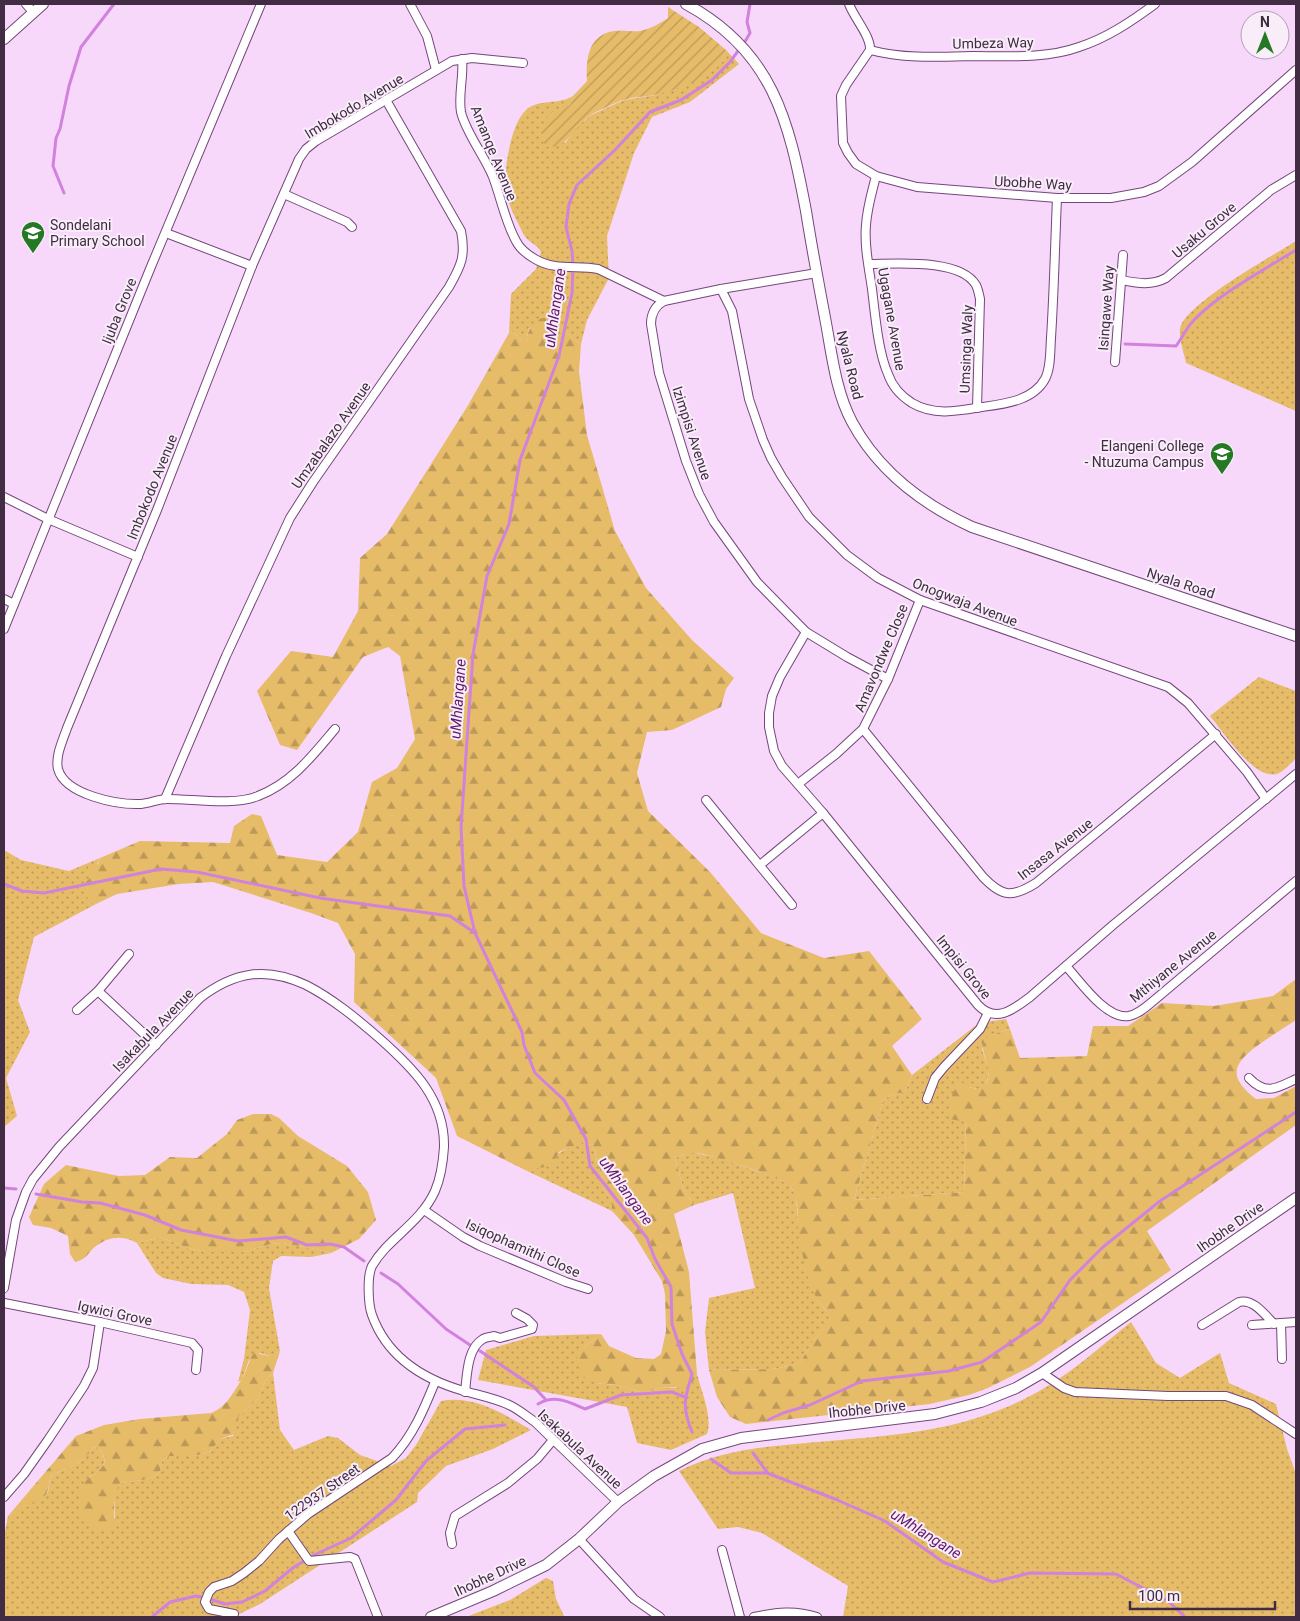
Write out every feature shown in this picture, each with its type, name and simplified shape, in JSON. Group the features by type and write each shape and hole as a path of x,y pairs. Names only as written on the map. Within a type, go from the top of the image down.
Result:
{"street":[{"path":"4,39 30,8 43,4"},
{"name":"Ijuba Grove","path":"4,629 146,277 261,4"},
{"path":"410,4 427,36 436,70"},
{"name":"Nyala Road","path":"686,4 736,41 750,57 773,91 786,124 801,186 835,374 851,420 877,459 893,477 911,492 950,517 972,527 1296,636"},
{"path":"849,4 869,41 870,50"},
{"name":"Umbeza Way","path":"870,50 895,55 922,57 1054,53 1079,48 1092,42 1120,28 1156,4"},
{"name":"Ubobhe Way","path":"870,50 842,92 841,103 841,135 845,149 862,169 876,176 917,188 1057,198 1112,198 1144,192 1159,186 1192,162 1296,70"},
{"name":"Imbokodo Avenue","path":"335,729 302,768 284,783 258,796 243,800 165,799 142,804 121,804 102,800 66,782 60,773 58,765 59,752 67,728 138,557 252,266 299,159 311,145 452,61 478,58 523,64"},
{"name":"Amanqe Avenue","path":"462,59 464,72 460,106 463,117 492,176 517,243 528,254 543,263 557,267 589,267 604,271 664,301"},
{"name":"Umzabalazo Avenue","path":"165,799 226,656 290,518 449,287 463,259 462,231 386,100"},
{"name":"Usaku Grove","path":"1121,280 1147,284 1159,282 1166,278 1270,190 1296,174"},
{"name":"Ugagane Avenue","path":"876,176 866,226 868,264 887,372 897,390 911,403 931,410 946,412 1018,400 1031,394 1046,378 1049,365 1057,198"},
{"path":"284,194 347,222 352,227"},
{"path":"166,233 252,266"},
{"name":"Isinqawe Way","path":"1115,362 1123,255"},
{"name":"Umsinga Waly","path":"868,264 939,266 961,272 975,284 980,299 977,408"},
{"path":"664,301 721,289 817,273"},
{"name":"Onogwaja Avenue","path":"721,289 732,311 743,374 754,417 771,458 809,517 848,555 878,578 920,600 1000,630 1168,687 1188,703 1216,734 1266,799"},
{"name":"Izimpisi Avenue","path":"664,301 658,304 651,316 659,373 698,494 714,522 757,582 806,632 888,679"},
{"path":"4,496 48,519 138,557"},
{"path":"4,599 14,604"},
{"name":"Amavondwe Close","path":"798,784 836,754 863,729 888,679 920,600"},
{"name":"Impisi Grove","path":"806,632 780,677 772,696 769,727 774,751 782,766 823,813 978,1005 988,1013 1004,1014 1018,1006 1296,774"},
{"name":"Insasa Avenue","path":"863,729 983,877 993,888 1002,893 1011,894 1019,892 1036,882 1216,734"},
{"path":"706,800 792,905"},
{"path":"760,865 823,813"},
{"name":"Mthiyane Avenue","path":"1066,966 1107,1010 1121,1016 1136,1013 1152,1002 1296,881"},
{"path":"77,1010 98,991 129,954"},
{"name":"Isakabula Avenue","path":"4,1288 16,1220 33,1179 65,1140 200,998 215,986 245,975 267,975 304,984 331,998 404,1060 417,1074 435,1102 442,1121 444,1138 443,1160 434,1192 424,1210 371,1268 369,1299 371,1313 377,1328 395,1354 409,1366 436,1382 508,1404 535,1422 618,1502"},
{"path":"98,991 156,1045"},
{"path":"926,1099 935,1078 980,1029 988,1013"},
{"path":"1249,1078 1258,1088 1265,1089 1273,1088 1296,1079"},
{"name":"Ihobhe Drive","path":"431,1617 546,1565 579,1540 618,1502 671,1465 702,1449 741,1438 935,1414 981,1402 1016,1388 1042,1373 1296,1198"},
{"name":"Isiqophamithi Close","path":"424,1210 463,1237 480,1246 566,1282 588,1289"},
{"path":"1202,1324 1239,1302 1251,1303 1278,1323 1282,1358"},
{"name":"Igwici Grove","path":"4,1303 192,1343 198,1350 196,1370"},
{"path":"465,1392 467,1373 473,1351 482,1340 494,1336 500,1338 532,1329 533,1324 516,1313"},
{"path":"4,1497 24,1474 84,1386 93,1368 100,1322"},
{"path":"1252,1325 1296,1322"},
{"path":"1042,1373 1064,1388 1075,1392 1232,1397 1252,1405 1296,1434"},
{"name":"122937 Street","path":"234,1614 209,1609 206,1602 209,1592 214,1587 232,1581 244,1573 259,1561 278,1539 308,1514 392,1458 402,1448 410,1435 436,1382"},
{"path":"452,1544 450,1533 455,1516 508,1483 537,1459 553,1440"},
{"path":"288,1531 309,1561 350,1557 355,1559 378,1617"},
{"path":"579,1540 634,1599 660,1617"},
{"path":"722,1550 740,1617"},
{"path":"754,1617 774,1612 792,1611 817,1617"}],"green space":[{"path":"668,7 699,27 726,50 723,60 717,67 701,78 681,87 654,95 620,101 600,110 589,116 561,144 548,147 542,141 543,127 547,117 553,112 571,104 573,96 587,81 589,52 596,40 602,35 613,31 640,31 654,26 668,18"},
{"path":"726,50 739,64 690,102 652,117 634,153 607,236 609,278 587,320 581,344 570,336 554,318 529,328 526,341 522,341 513,332 509,333 511,294 536,269 541,252 524,235 514,216 507,196 508,152 515,128 525,111 534,105 565,100 573,96 569,106 551,113 565,143 579,125 591,115 624,100 656,95 722,62"},
{"path":"1296,241 1296,411 1186,363 1181,344 1180,329 1189,315 1216,291"},
{"path":"542,318 555,318 570,336 581,344 579,371 587,435 615,531 646,588 692,640 734,678 726,689 721,707 672,730 647,732 637,773 648,811 710,872 761,933 824,958 869,951 922,1019 892,1046 912,1075 905,1092 891,1095 883,1100 854,1200 964,1192 966,1122 950,1119 951,1099 957,1085 961,1082 977,1089 986,1084 988,1068 982,1040 991,1035 1010,1029 1020,1058 1087,1056 1093,1026 1128,1026 1162,1003 1214,1006 1273,996 1296,979 1296,1020 1246,1055 1237,1068 1237,1075 1240,1083 1256,1099 1274,1098 1296,1086 1296,1125 1147,1231 1171,1270 1030,1367 988,1388 969,1395 930,1404 746,1424 730,1417 717,1397 709,1370 773,1369 794,1365 801,1361 830,1319 816,1297 808,1276 798,1232 796,1197 790,1186 785,1182 746,1167 716,1157 694,1153 675,1158 683,1188 694,1205 674,1214 689,1272 697,1374 693,1382 683,1387 660,1388 644,1393 616,1385 587,1380 582,1376 577,1357 584,1347 601,1334 609,1346 636,1358 654,1359 661,1354 666,1331 665,1294 662,1281 634,1235 612,1211 612,1202 605,1191 595,1150 591,1145 582,1142 559,1152 552,1166 525,1170 457,1136 436,1078 354,1002 355,954 338,923 213,882 179,884 117,894 96,904 90,902 84,891 86,882 91,877 88,867 98,864 100,858 140,841 230,843 234,826 252,814 261,816 277,855 327,862 358,832 372,782 397,768 415,739 400,656 388,647 363,657 297,750 280,745 257,691 291,651 333,657 358,611 360,558 387,534 467,407 509,333 513,332 522,341 526,341 531,327"},
{"path":"1259,677 1296,691 1296,758 1279,773 1270,774 1260,771 1250,764 1231,744 1210,716"},
{"path":"4,850 21,860 69,871 100,858 91,877 90,902 96,904 34,937 18,1000 30,1032 6,1078 17,1116 4,1127"},
{"path":"1006,1019 1010,1029 991,1035 982,1049 989,1070 986,1085 978,1089 969,1087 964,1192 854,1200 883,1100 891,1095 905,1092 912,1075 979,1023"},
{"path":"253,1114 271,1114 279,1118 298,1136 347,1166 368,1192 376,1220 359,1239 331,1253 282,1243 243,1252 206,1252 188,1248 161,1237 137,1243 132,1240 116,1238 106,1240 85,1257 75,1262 70,1254 68,1236 51,1228 33,1225 29,1217 44,1184 66,1165 119,1176 145,1175 170,1157 197,1158 227,1134 237,1120"},
{"path":"582,1142 591,1145 595,1150 605,1191 612,1202 612,1211 525,1170 539,1165"},
{"path":"687,1153 723,1159 771,1176 789,1184 796,1196 799,1237 816,1297 829,1315 830,1320 814,1340 801,1361 794,1365 773,1369 709,1370 705,1332 709,1298 755,1288 733,1193 694,1205 683,1188 675,1158"},
{"path":"161,1237 188,1248 206,1252 243,1252 282,1243 331,1253 311,1257 281,1256 273,1261 269,1288 280,1351 270,1356 260,1353 249,1360 242,1380 238,1382 244,1359 250,1310 244,1292 228,1285 191,1284 163,1278 156,1273 137,1243"},
{"path":"1131,1322 1156,1363 1180,1378 1220,1353 1229,1383 1276,1404 1287,1449 1296,1474 1296,1617 843,1617 848,1586 762,1533 738,1527 718,1529 679,1471 708,1459 750,1449 906,1433 957,1424 987,1415 1030,1396 1057,1380"},
{"path":"601,1334 584,1347 596,1383 616,1385 644,1393 660,1388 676,1388 693,1382 697,1374 708,1412 707,1434 671,1450 637,1443 627,1407 478,1380 486,1350 534,1336"},
{"path":"280,1351 273,1373 265,1381 258,1399 239,1416 235,1434 220,1439 210,1452 194,1456 170,1456 162,1461 159,1473 152,1477 120,1483 114,1500 112,1530 92,1527 84,1520 80,1509 81,1488 87,1479 100,1470 104,1464 103,1455 97,1447 93,1448 85,1458 75,1465 52,1475 44,1497 8,1516 76,1436 104,1425 140,1419 211,1413 229,1399 244,1376 254,1353 270,1356"},
{"path":"273,1373 280,1430 294,1450 328,1436 338,1438 360,1455 391,1466 406,1458 416,1445 441,1401 453,1400 477,1403 499,1412 531,1430 493,1449 446,1466 418,1493 417,1502 260,1604 235,1616 4,1617 4,1537 8,1516 48,1492 52,1475 75,1465 85,1458 93,1448 97,1447 104,1457 104,1465 89,1477 115,1519 114,1492 120,1483 152,1477 159,1473 162,1461 170,1456 194,1456 210,1452 220,1439 233,1436 239,1416 258,1399 265,1381"},
{"path":"546,1578 553,1581 556,1599 564,1616 466,1617 510,1600"}],"waterway":[{"path":"64,193 53,166 56,138 60,129 69,86 81,47 114,4"},
{"name":"uMhlangane","path":"692,1432 685,1410 687,1391 692,1374 682,1354 672,1324 671,1287 655,1259 647,1238 590,1166 586,1139 564,1100 535,1073 524,1045 522,1032 475,933 464,886 461,827 473,654 487,576 509,524 520,460 559,356 572,293 572,251 566,227 569,204 577,185 615,150 650,112 681,100 712,80 730,62 750,33 747,22 750,4"},
{"path":"1125,344 1176,346 1191,323 1204,310 1243,282 1296,250"},
{"path":"4,884 22,891 44,893 161,869 197,872 320,898 450,916 475,933"},
{"path":"768,1420 783,1413 810,1405 862,1381 949,1371 982,1362 1041,1322 1070,1280 1103,1247 1160,1201 1296,1112"},
{"path":"4,1188 16,1189"},
{"path":"36,1194 82,1202 100,1203 145,1215 181,1230 238,1241 286,1237 307,1245 330,1244 344,1247 364,1261"},
{"path":"381,1273 398,1284 446,1329 470,1345"},
{"path":"480,1351 534,1387 546,1400"},
{"path":"538,1404 556,1399 585,1409 621,1395 672,1392 685,1397"},
{"path":"210,1599 225,1604 242,1602 265,1591 294,1567 316,1554 351,1538 396,1500 426,1461 465,1429 505,1425"},
{"path":"753,1453 767,1472"},
{"name":"uMhlangane","path":"711,1459 731,1473 767,1473 835,1499 885,1521 943,1562 993,1582 1030,1573 1116,1574 1168,1601 1185,1617"},
{"path":"152,1617 170,1602 196,1596 202,1597"}],"place":[{"name":"Sondelani Primary School","path":"33,254"},
{"name":"Elangeni College - Ntuzuma Campus","path":"1222,475"}]}
